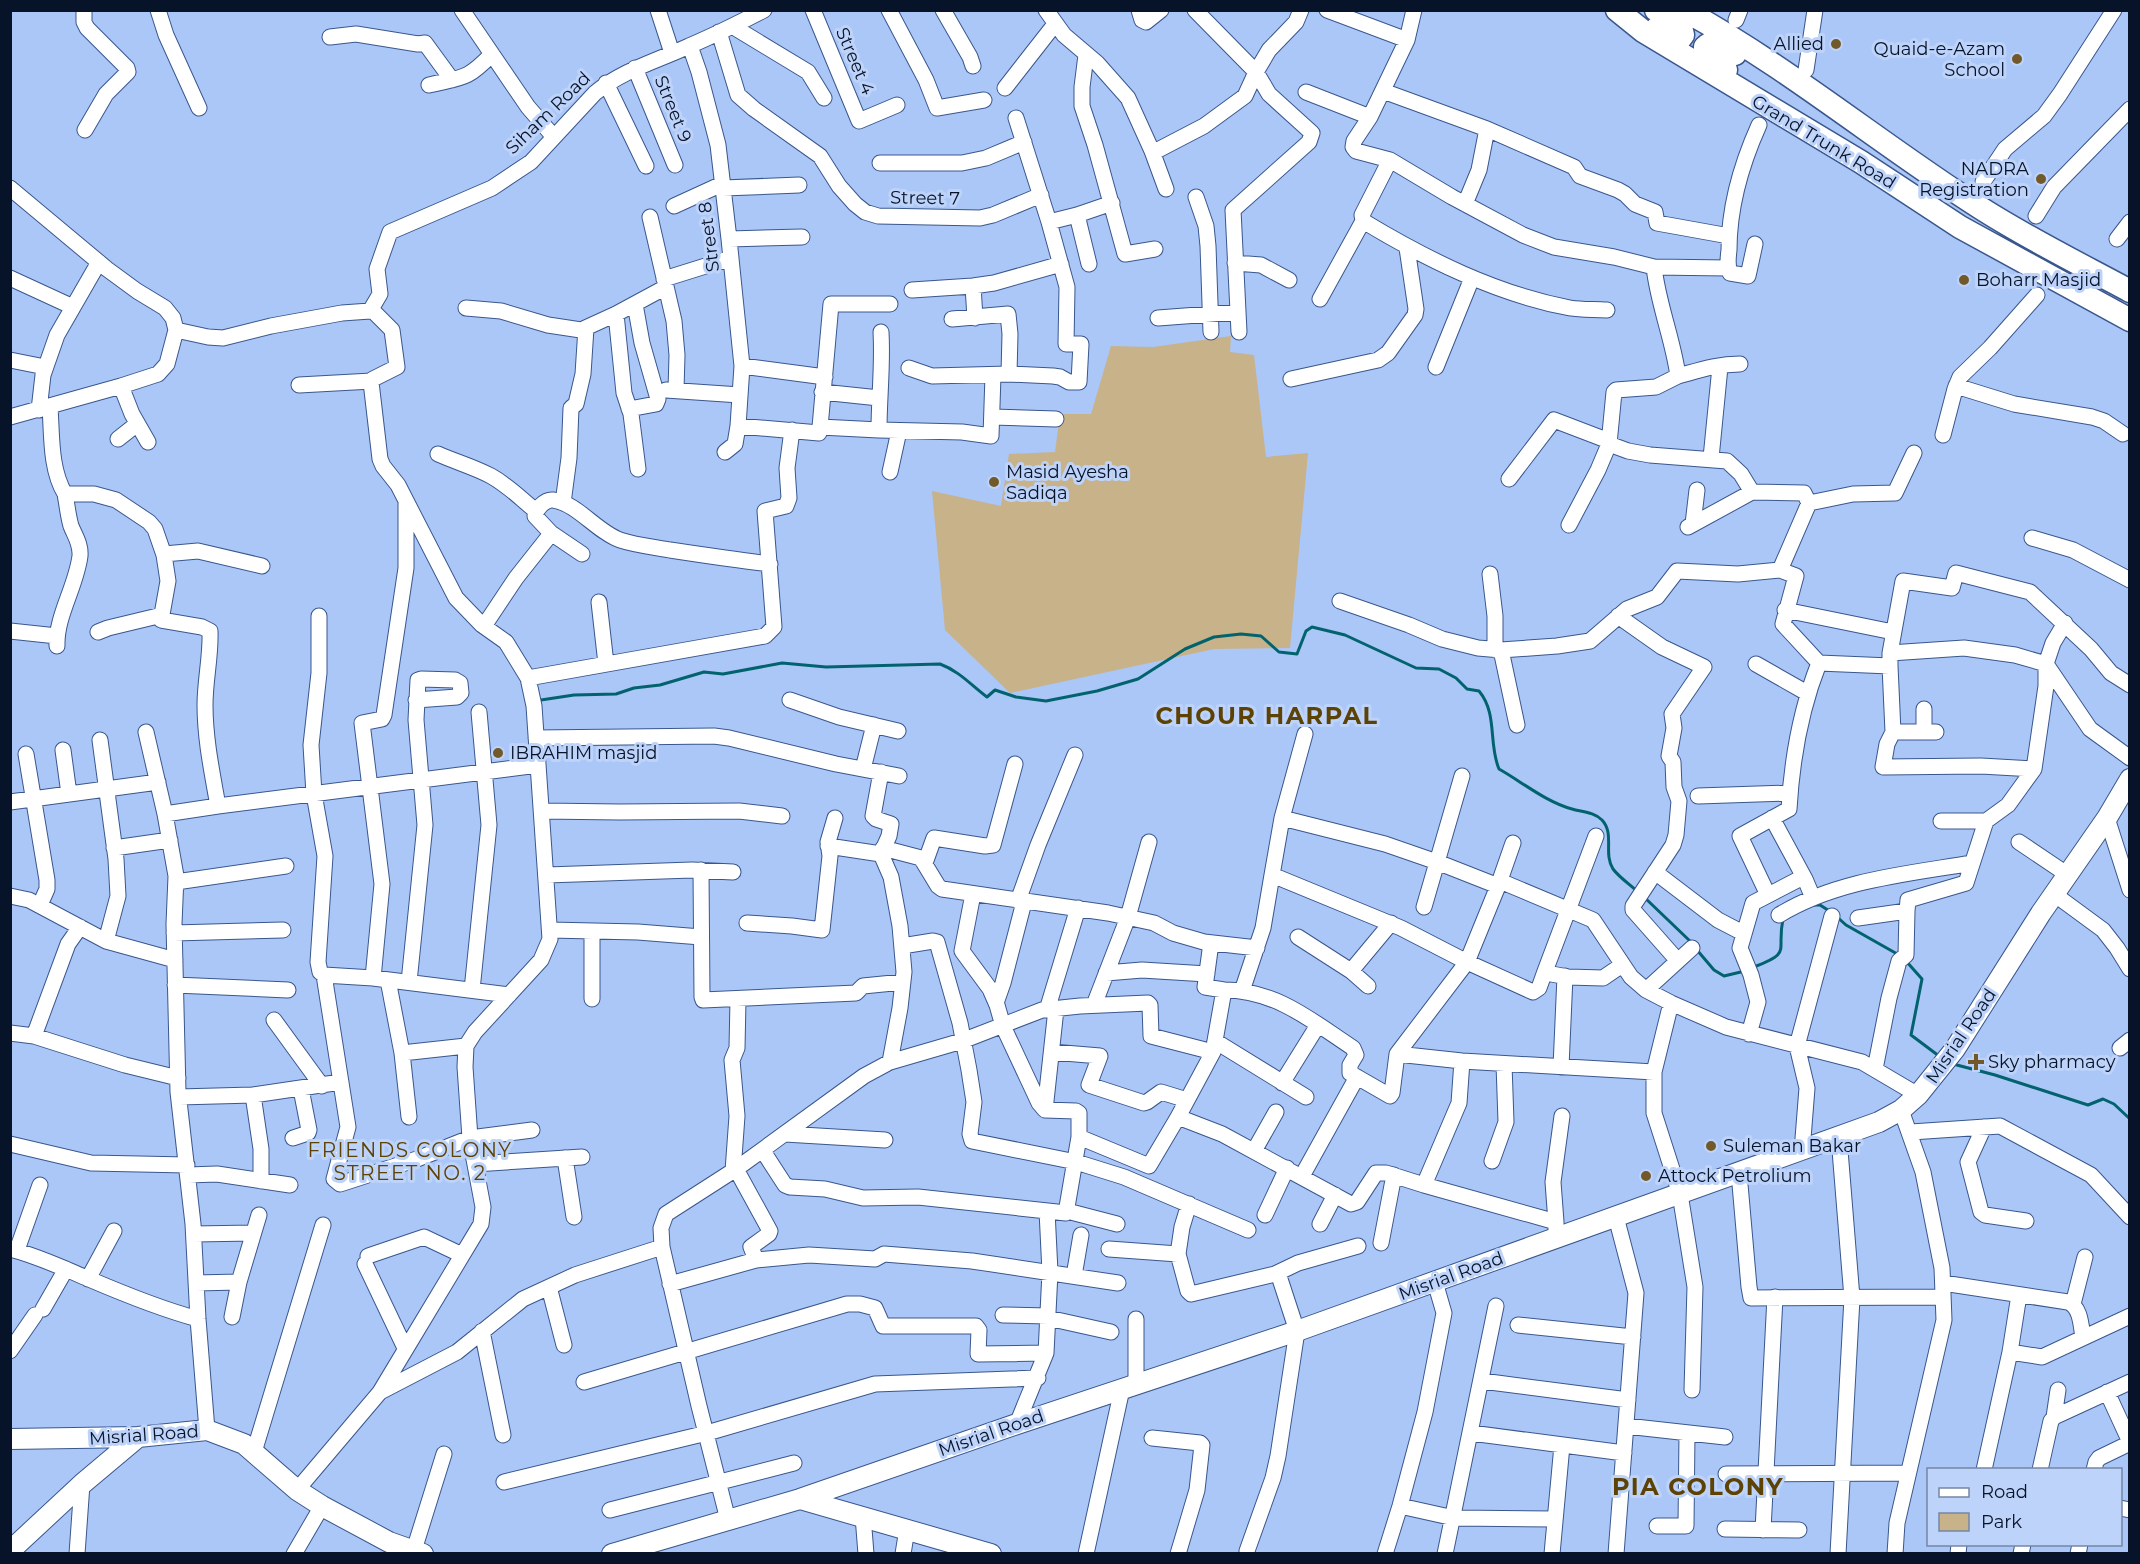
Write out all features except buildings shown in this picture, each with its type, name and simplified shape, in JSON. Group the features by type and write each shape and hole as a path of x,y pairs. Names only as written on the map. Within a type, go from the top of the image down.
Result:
{"highway":[{"name":"Grand Trunk Road","path":"1617,10 1643,32 1861,162 1960,227 2130,320"},
{"path":"1627,10 1674,39 1682,38 1684,33 1682,27 1656,10"},
{"name":"Grand Trunk Road","path":"1684,10 1775,64 1870,134 1981,209 2130,291"},
{"path":"1861,162 1707,57 1704,52 1705,47 1709,43 1716,42 1870,134"}],"main road":[{"name":"Misrial Road","path":"612,1554 635,1550 800,1499 1297,1331 1435,1282 1556,1230 1616,1217 1879,1122 1901,1110 1918,1095 1955,1049 2054,894 2107,818 2130,779"},
{"name":"Misrial Road","path":"10,1439 138,1437 207,1430 244,1444 297,1490 322,1506 389,1542 419,1552"},
{"path":"10,1551 138,1437"},
{"path":"800,1499 991,1554"}],"street":[{"path":"84,10 84,22 87,28 127,68 128,72 106,94 85,130"},
{"path":"158,10 166,35 199,108"},
{"path":"462,10 528,107 554,137"},
{"path":"657,10 672,53"},
{"name":"Siham Road","path":"371,309 380,294 377,269 384,244 393,229 492,188 531,162 594,93 606,83 635,68 690,46 732,22 764,10"},
{"name":"Street 4","path":"813,10 859,121 897,105"},
{"path":"889,10 926,80 937,108 984,100"},
{"path":"943,10 973,66"},
{"path":"1046,10 1064,35 1097,63 1128,98 1167,189"},
{"path":"1139,10 1143,22 1161,10"},
{"path":"1195,10 1256,72 1269,94 1312,133 1312,137 1233,210 1239,332"},
{"path":"1152,151 1204,126 1245,96 1269,50 1296,22 1300,10"},
{"path":"1327,10 1407,40"},
{"path":"1414,10 1407,40 1370,117 1354,141 1354,149 1390,160 1523,235 1554,247 1614,256 1654,267 1728,268"},
{"path":"1806,70 1815,10"},
{"path":"1983,182 2005,149 2044,116 2114,10"},
{"path":"732,22 808,72 824,98"},
{"name":"Street 7","path":"732,22 738,95 776,126 820,156 839,186 865,212 878,216 980,218 1041,195"},
{"path":"1005,88 1055,24"},
{"path":"330,37 356,34 418,44 425,43 452,80"},
{"name":"Street 8","path":"690,46 718,145 742,366 738,426"},
{"path":"429,85 470,75 492,54"},
{"path":"1086,55 1082,106 1112,203 1125,255 1155,249"},
{"name":"Street 9","path":"635,68 675,165"},
{"path":"606,83 646,166"},
{"path":"1383,91 1487,129 1574,167 1580,176 1625,194 1635,204 1655,212 1657,223 1729,236"},
{"path":"1306,92 1370,117"},
{"path":"2036,216 2054,188 2130,109"},
{"path":"909,368 932,376 1053,376 1069,382 1079,382 1081,344 1066,344 1067,287 1016,118"},
{"path":"1755,244 1748,276 1730,273 1728,268 1729,236 1739,173 1759,124"},
{"path":"1465,204 1479,170 1487,129"},
{"path":"880,163 962,163 986,158 1024,142"},
{"path":"1320,299 1362,221 1362,215 1390,160"},
{"path":"674,206 722,186 799,185"},
{"path":"10,188 136,291 165,308 173,318 176,330 165,368 158,374 44,409 10,417"},
{"path":"1196,197 1207,236 1212,332"},
{"path":"1049,222 1112,203"},
{"path":"1077,215 1089,264"},
{"path":"650,217 675,336 676,390"},
{"path":"1362,221 1407,248 1472,278 1525,296 1571,308 1607,310"},
{"path":"2116,239 2130,222"},
{"path":"729,239 802,237"},
{"path":"1291,379 1378,360 1388,353 1415,315 1407,248"},
{"path":"466,308 501,311 564,328 581,330 635,304 664,283 731,258"},
{"path":"10,632 57,641 80,557 80,544 71,525 65,494 55,467 44,409 45,367 57,335 99,262"},
{"path":"1235,263 1261,265 1289,280"},
{"path":"912,290 994,283 1061,264"},
{"path":"1654,267 1657,292 1668,328 1678,376"},
{"path":"10,278 73,307"},
{"path":"1436,367 1472,278"},
{"path":"973,286 975,318"},
{"path":"1943,435 1956,386 1965,371 1990,348 2037,295"},
{"path":"629,409 656,404 658,399 642,343 635,304"},
{"path":"725,452 735,444 738,426 819,432 831,304 890,304"},
{"path":"176,330 223,338 271,326 342,313 370,311 371,309 392,330 397,367 372,381 299,385"},
{"path":"1158,318 1238,312"},
{"path":"616,314 624,393 631,414 638,469"},
{"path":"951,318 1008,314 1010,375"},
{"path":"563,503 570,458 571,408 576,404 583,374 586,328"},
{"path":"879,430 883,358 881,332"},
{"path":"10,360 45,367"},
{"path":"1569,525 1598,470 1609,442 1616,390 1656,387 1707,366 1740,364"},
{"path":"742,366 879,398"},
{"path":"1711,458 1720,367"},
{"path":"820,427 962,432 991,436 993,375"},
{"path":"297,1490 380,1392 481,1224 483,1207 471,1138 465,1067 466,1046 475,1032 541,960 550,939 534,706 528,678 506,642 484,626 456,598 398,485 380,459 372,381"},
{"path":"121,386 137,424 148,442"},
{"path":"1956,386 2014,405 2092,417 2123,434"},
{"path":"656,391 676,390 740,395"},
{"path":"992,417 1056,419"},
{"path":"1509,479 1554,420 1628,451 1727,461 1741,474 1752,492"},
{"path":"118,439 137,424"},
{"path":"528,678 765,636 774,627 765,511 786,506 789,498 787,468 792,430"},
{"path":"890,472 899,431"},
{"path":"1809,503 1853,494 1894,493 1914,453"},
{"path":"438,454 492,477 515,491 519,498 536,511"},
{"path":"1697,490 1691,525 1752,492 1804,493 1809,503 1780,570"},
{"path":"65,494 94,494 116,500 149,522 155,529 164,554 168,581 161,620 202,627 210,631 211,646 206,683 206,727 218,806"},
{"path":"582,554 551,533 535,516 536,511 547,500 563,503 585,516 606,533 622,541 770,564"},
{"path":"406,503 406,568 384,715 382,719 362,723 382,884 380,979 402,1053 409,1116"},
{"path":"484,626 516,578 551,533"},
{"path":"2032,538 2073,550 2130,580"},
{"path":"164,554 198,551 262,566"},
{"path":"1340,601 1442,639 1478,648 1498,650 1557,646 1590,641 1627,609 1657,597 1677,571 1738,574 1780,570 1796,576 1783,624 1819,663 1890,660 1964,648 2015,655 2046,664 2090,729 2130,758"},
{"path":"2034,770 1981,766 1882,767 1887,744 1893,732 1890,660 1903,581 1952,588 1956,573 2030,592 2091,649 2111,673 2130,685"},
{"path":"1490,574 1498,650 1517,725"},
{"path":"599,602 606,664"},
{"path":"1785,610 1893,632"},
{"path":"98,632 162,615"},
{"path":"319,616 319,674 311,745 314,794 325,856 318,962 320,972 324,975 348,1127 334,1179 340,1184 471,1138 532,1130"},
{"path":"1618,616 1662,647 1704,667 1672,714 1674,728 1669,756 1673,762 1672,774 1679,801 1676,835 1673,845 1633,906 1633,910 1678,961"},
{"path":"1875,1069 1889,998 1902,958 1908,900 1966,883 1986,821 2008,805 2034,770 2046,686 2046,664 2053,643 2065,623"},
{"path":"1768,896 1740,838 1742,834 1789,809 1796,738 1807,693 1819,663"},
{"path":"1756,664 1807,693"},
{"path":"409,982 425,825 416,700"},
{"path":"790,700 839,717 898,731"},
{"path":"1893,732 1930,732 1924,709"},
{"path":"471,990 489,839 479,712"},
{"path":"863,769 874,725"},
{"path":"146,732 165,814 176,882 174,933 179,1097 194,1234 207,1430"},
{"path":"1242,991 1263,928 1282,818 1305,734"},
{"path":"536,738 714,736 898,776"},
{"path":"100,740 118,896 106,940"},
{"path":"63,750 69,794"},
{"path":"26,754 47,880 47,889 40,905"},
{"path":"996,1003 1003,983 1021,901 1038,844 1075,755"},
{"path":"925,863 934,838 985,846 993,845 1015,764"},
{"path":"165,814 538,765"},
{"path":"881,772 873,816 891,824 889,836 882,851 891,877 902,946 903,982 890,1062"},
{"path":"1424,907 1462,776"},
{"path":"10,802 158,782"},
{"path":"1698,796 1790,793"},
{"path":"542,811 739,811 782,816"},
{"path":"747,923 822,930 830,856 828,840 835,818"},
{"path":"1282,818 1385,844 1568,909 1593,920 1631,977 1646,990 1726,1027 1862,1062 1918,1095"},
{"path":"1772,818 1813,898"},
{"path":"2107,818 2128,880"},
{"path":"1941,821 1986,821"},
{"path":"1272,875 1391,923 1467,962 1533,992 1539,988 1596,836"},
{"path":"114,848 170,840"},
{"path":"1094,1005 1128,917 1149,842"},
{"path":"2019,842 2068,875"},
{"path":"1211,943 1205,987 1265,995 1288,1006 1356,1051 1348,1069 1350,1073 1390,1096 1397,1054 1467,962 1513,843"},
{"path":"828,846 914,854 921,858 942,889 1128,917 1154,923 1173,933 1211,943 1257,948"},
{"path":"1779,915 1813,898 1874,880 1972,863"},
{"path":"176,882 286,866"},
{"path":"547,875 701,870 733,872"},
{"path":"701,870 702,999 738,1000 856,993 863,986 903,982"},
{"path":"1655,872 1718,920 1743,933"},
{"path":"1749,1034 1758,1002 1740,948 1753,903 1803,877"},
{"path":"973,894 962,951 990,989 1003,1026 1039,1103 1045,1110 1079,1113 1076,1162 1067,1211"},
{"path":"2054,894 2103,930 2130,969"},
{"path":"10,896 40,905 106,940 175,960"},
{"path":"1045,1110 1052,1052 1052,1009 1078,908"},
{"path":"1858,918 1907,911"},
{"path":"1802,1151 1807,1088 1797,1046 1832,916"},
{"path":"1351,971 1391,923"},
{"path":"34,1036 68,944 80,927"},
{"path":"174,933 283,930"},
{"path":"550,930 701,937"},
{"path":"592,931 592,999"},
{"path":"1298,937 1351,971 1368,986"},
{"path":"902,946 937,942 960,1023 974,1102 970,1134 972,1142 1076,1162 1124,1176 1248,1230"},
{"path":"1646,990 1692,948"},
{"path":"1544,974 1604,978 1622,965"},
{"path":"1106,973 1142,970 1207,974"},
{"path":"324,975 409,982 509,995"},
{"path":"1561,1067 1565,976"},
{"path":"175,985 288,990"},
{"path":"1079,1137 1149,1166 1178,1117 1214,1046 1224,990"},
{"path":"738,1000 737,1048 732,1060 737,1116 735,1170 770,1231 751,1247 756,1260"},
{"path":"728,1520 662,1246 661,1227 666,1214 735,1170 864,1076 890,1062 962,1041 1052,1009 1148,1003 1150,1005 1151,1036 1214,1046 1306,1097"},
{"path":"1671,1003 1654,1072 1654,1113 1680,1194 1695,1287 1692,1390"},
{"path":"274,1020 322,1086"},
{"path":"1282,1083 1318,1025"},
{"path":"10,1033 34,1036 124,1065 178,1078"},
{"path":"402,1053 466,1046"},
{"path":"1052,1052 1100,1056 1089,1085 1144,1103 1161,1092 1187,1100"},
{"path":"1397,1054 1504,1064 1654,1072"},
{"path":"1424,1185 1459,1103 1462,1061"},
{"path":"1492,1161 1506,1125 1504,1064"},
{"path":"1302,1176 1357,1077"},
{"path":"179,1097 254,1095 341,1082"},
{"path":"293,1138 308,1133 301,1089"},
{"path":"254,1095 261,1149 261,1181"},
{"path":"1895,1554 1897,1523 1944,1320 1942,1268 1923,1172 1911,1132 1901,1110"},
{"path":"1254,1151 1276,1112"},
{"path":"1178,1117 1222,1134 1354,1203 1357,1202 1376,1173 1382,1172 1556,1230 1553,1182 1562,1116"},
{"path":"1911,1132 2000,1126 2091,1175 2130,1217"},
{"path":"1984,1127 1968,1162 1981,1212 1985,1215 2026,1221"},
{"path":"785,1134 885,1140"},
{"path":"1838,1554 1852,1298 1839,1138"},
{"path":"10,1144 91,1163 188,1170 290,1185"},
{"path":"763,1150 785,1185 790,1188 830,1190 863,1198 918,1197 1063,1214 1067,1211 1117,1224"},
{"path":"475,1164 582,1157"},
{"path":"565,1158 574,1218"},
{"path":"1265,1215 1287,1168"},
{"path":"1739,1173 1751,1298 1852,1298 1943,1290 2019,1295 2073,1304"},
{"path":"1381,1243 1394,1175"},
{"path":"40,1185 14,1250 179,1314 198,1319"},
{"path":"1320,1224 1335,1194"},
{"path":"1189,1204 1182,1227 1178,1254 1188,1292 1191,1294 1275,1274 1298,1263 1358,1246"},
{"path":"1017,1424 1038,1378 1046,1353 1050,1272 1047,1211"},
{"path":"232,1317 239,1282 259,1215"},
{"path":"1616,1217 1636,1293 1616,1554"},
{"path":"254,1452 323,1225"},
{"path":"88,1279 114,1232"},
{"path":"194,1234 253,1233"},
{"path":"1074,1276 1081,1235"},
{"path":"405,1348 366,1260 424,1237 462,1255"},
{"path":"380,1392 457,1352 523,1299 575,1275 662,1246"},
{"path":"1110,1249 1178,1254"},
{"path":"670,1284 756,1260 809,1255 875,1259 884,1254 972,1261 1118,1283"},
{"path":"2083,1338 2073,1304 2085,1257"},
{"path":"10,1351 39,1312 66,1269"},
{"path":"1247,1551 1273,1478 1278,1456 1297,1331 1279,1276 1275,1274"},
{"path":"196,1283 239,1282"},
{"path":"1385,1554 1425,1412 1444,1313 1435,1282"},
{"path":"549,1287 564,1345"},
{"path":"1984,1468 2010,1352 2019,1295"},
{"path":"1763,1530 1775,1298"},
{"path":"584,1382 847,1304 860,1304 875,1308 883,1326 976,1326 979,1330 978,1354 1046,1353"},
{"path":"1446,1554 1496,1306"},
{"path":"1003,1315 1048,1317 1111,1332"},
{"path":"2010,1352 2043,1357 2130,1316"},
{"path":"1086,1554 1129,1387 1136,1319"},
{"path":"1518,1325 1633,1337"},
{"path":"483,1331 503,1435"},
{"path":"504,1482 707,1433 875,1384 1038,1378"},
{"path":"1482,1381 1628,1400"},
{"path":"2054,1417 2130,1382"},
{"path":"2040,1468 2051,1421 2054,1417 2058,1390"},
{"path":"2094,1468 2099,1458 2130,1443 2107,1392"},
{"path":"1626,1426 1725,1437"},
{"path":"1471,1433 1624,1453"},
{"path":"1657,1526 1686,1526 1687,1433"},
{"path":"1152,1438 1201,1444 1197,1490 1178,1554"},
{"path":"1552,1554 1562,1445"},
{"path":"419,1552 444,1454"},
{"path":"610,1510 794,1463"},
{"path":"1726,1474 1908,1473"},
{"path":"77,1554 82,1485"},
{"path":"294,1554 322,1506"},
{"path":"1400,1506 1454,1518 1555,1519"},
{"path":"861,1553 863,1516"},
{"path":"903,1554 907,1529"},
{"path":"1725,1529 1799,1530"}],"green space":[{"path":"1231,336 1230,352 1254,355 1266,457 1308,453 1290,648 1214,649 1010,693 945,630 932,491 1001,506 1009,454 1055,452 1060,414 1091,414 1111,346 1153,347"}],"waterway":[{"path":"541,700 574,695 616,694 634,688 660,685 704,672 723,674 782,663 826,667 940,664 959,674 987,697 995,690 1016,697 1046,701 1097,691 1138,679 1185,649 1214,637 1241,634 1261,636 1279,652 1297,654 1306,631 1312,627 1345,635 1416,668 1439,669 1456,678 1467,689 1479,691 1489,709 1499,769 1553,802 1599,817 1608,831 1609,857 1613,869 1637,891"},
{"path":"1644,897 1691,942"},
{"path":"1813,905 1820,905 1831,912"},
{"path":"1836,916 1846,925 1899,955"},
{"path":"1754,967 1778,954 1783,919"},
{"path":"1697,950 1714,970 1724,976 1745,971"},
{"path":"1906,961 1922,979 1911,1035 1939,1056"},
{"path":"1953,1064 2088,1105 2103,1099 2114,1104 2130,1119"}],"place":[{"name":"Allied","path":"1836,44"},
{"name":"Quaid-e-Azam School","path":"2017,59"},
{"name":"NADRA Registration","path":"2041,179"},
{"name":"Boharr Masjid","path":"1964,280"},
{"name":"Masid Ayesha Sadiqa","path":"994,482"},
{"name":"IBRAHIM masjid","path":"498,753"},
{"name":"Sky pharmacy","path":"1976,1062"},
{"name":"Suleman Bakar","path":"1711,1146"},
{"name":"Attock Petrolium","path":"1646,1176"}],"district":[{"name":"CHOUR HARPAL","path":"1267,716"},
{"name":"FRIENDS COLONY STREET NO. 2","path":"410,1162"},
{"name":"PIA COLONY","path":"1698,1487"}]}
